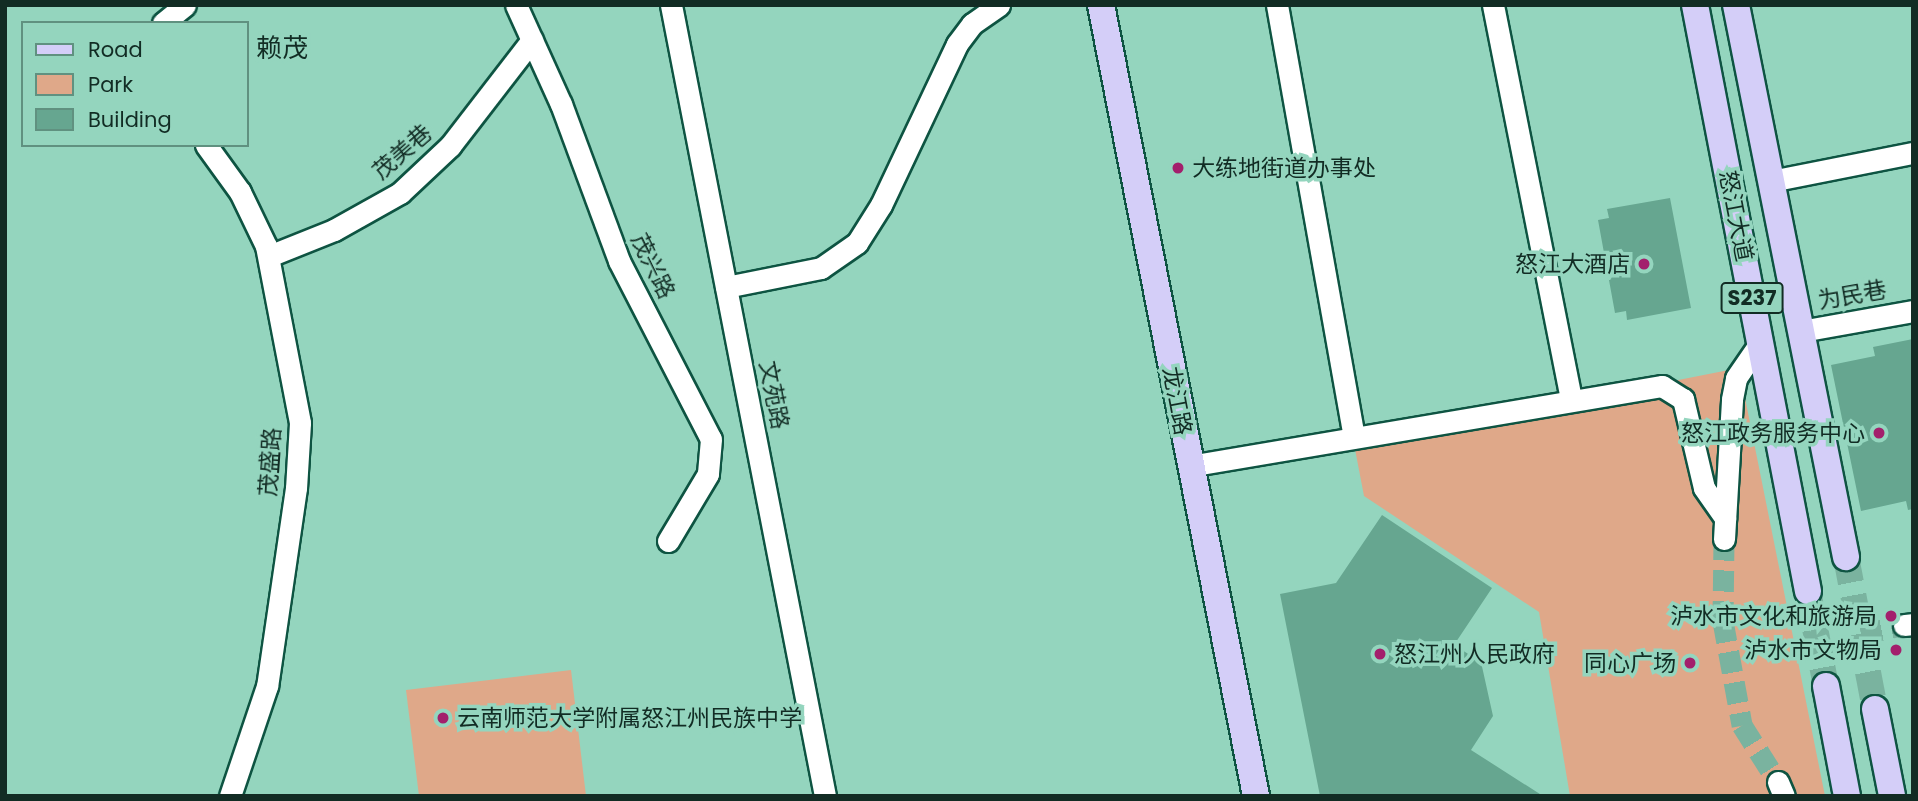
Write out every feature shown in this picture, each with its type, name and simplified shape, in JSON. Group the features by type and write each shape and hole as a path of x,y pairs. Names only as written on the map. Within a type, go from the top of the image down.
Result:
{"main road":[{"name":"龙江路","path":"1101,5 1189,466 1256,796"},
{"name":"怒江大道","path":"1695,5 1808,592"},
{"name":"怒江大道","path":"1736,5 1846,557"},
{"path":"1826,686 1847,796"},
{"path":"1875,709 1892,796"}],"street":[{"path":"165,21 185,5"},
{"name":"茂兴路","path":"516,5 533,40 619,261 711,439 708,474 668,541"},
{"name":"文苑路","path":"671,5 825,796"},
{"path":"726,287 821,268 857,243 881,205 957,44 972,24 999,5"},
{"path":"1277,5 1354,438"},
{"path":"1493,5 1571,400"},
{"name":"茂美巷","path":"270,256 334,230 400,193 450,146 533,40"},
{"name":"茂盛路","path":"207,147 240,192 270,256 290,354 300,440 267,686 230,796"},
{"path":"1771,181 1913,153"},
{"name":"为民巷","path":"1801,331 1913,311"},
{"path":"1724,540 1736,378 1760,343"},
{"path":"1189,466 1646,387 1674,390 1689,414 1704,488 1725,517"}],"green space":[{"path":"1739,368 1825,796 1570,796 1539,612 1364,496 1354,444"},
{"path":"571,670 586,796 419,796 406,690"}],"building":[{"name":"怒江大酒店","path":"1670,198 1691,308 1627,320 1626,311 1615,313 1598,220 1609,218 1607,209"},
{"name":"怒江政务服务中心","path":"1913,339 1913,509 1908,510 1906,501 1861,511 1831,365 1875,356 1873,347"},
{"name":"怒江州人民政府","path":"1382,515 1492,588 1454,645 1481,662 1493,716 1471,750 1543,796 1320,796 1280,594 1336,583"}],"tunnel":[{"path":"1724,539 1723,621 1742,725 1778,782"},
{"path":"1846,557 1875,709"},
{"path":"1808,591 1826,686"},
{"path":"1861,634 1904,625"}],"place":[{"name":"大练地街道办事处","path":"1178,168"},
{"name":"怒江大酒店","path":"1644,264"},
{"name":"怒江政务服务中心","path":"1879,433"},
{"name":"泸水市文化和旅游局","path":"1891,616"},
{"name":"泸水市文物局","path":"1896,650"},
{"name":"怒江州人民政府","path":"1380,654"},
{"name":"同心广场","path":"1690,663"},
{"name":"云南师范大学附属怒江州民族中学","path":"443,718"}],"district":[{"name":"赖茂","path":"282,49"}]}
